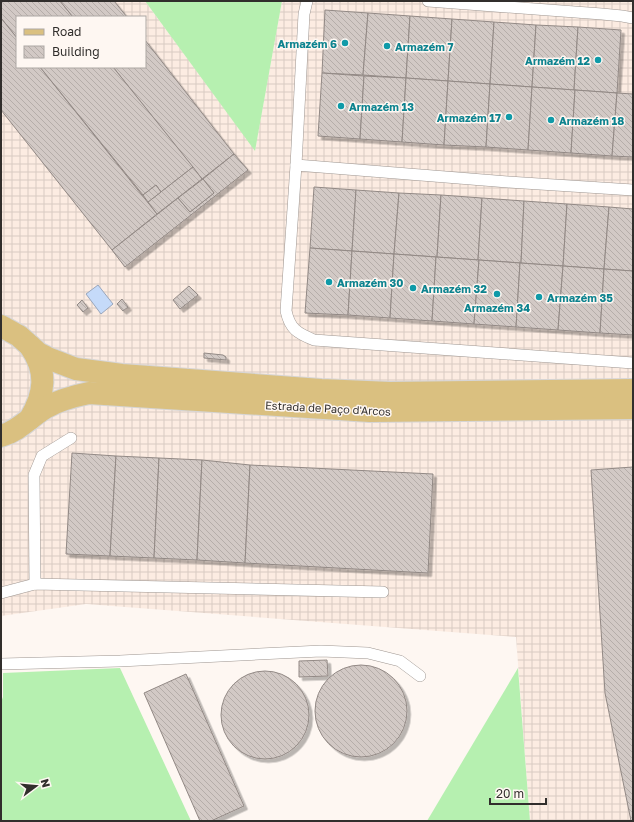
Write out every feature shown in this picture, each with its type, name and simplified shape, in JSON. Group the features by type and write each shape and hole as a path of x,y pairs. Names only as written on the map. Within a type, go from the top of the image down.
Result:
{"main road":[{"name":"Estrada de Paço d'Arcos","path":"1,326 19,336 38,353 50,359 76,368 122,375 321,390 390,393 633,390"},
{"name":"Estrada de Paço d'Arcos","path":"30,346 38,357 42,368 43,382 41,397 30,419"},
{"name":"Estrada de Paço d'Arcos","path":"1,436 15,430 45,408 72,397 89,393 370,411 633,408"}],"lane":[{"path":"307,1 304,14 286,311 288,321 294,330 314,340 633,363"},
{"path":"428,1 602,14 633,18"},
{"path":"296,165 508,182 633,190"},
{"path":"35,584 34,475 42,456 71,438"},
{"path":"1,592 35,584 384,592"},
{"path":"1,664 329,652 368,653 400,661 420,676"}],"shaded area":[{"path":"1,1 145,1 255,150 282,1 633,1 633,821 530,821 516,637 86,604 1,616"}],"green space":[{"path":"145,1 282,1 255,151"},
{"path":"120,668 191,821 1,821 1,702 3,697 3,673"},
{"path":"518,668 530,821 427,821"}],"water":[{"path":"98,285 113,304 101,314 86,294"}],"building":[{"path":"1,1 60,1 72,16 16,16 16,37 1,18"},
{"path":"60,1 114,1 126,16 72,16"},
{"name":"Armazém 6","path":"325,10 368,13 363,75 322,73"},
{"name":"Armazém 7","path":"368,13 410,16 406,78 363,75"},
{"path":"410,16 452,19 448,81 406,78"},
{"path":"1,18 16,37 16,68 41,68 157,214 112,250 1,110"},
{"path":"452,19 494,22 490,84 448,81"},
{"path":"494,22 536,25 532,87 490,84"},
{"path":"536,25 578,27 574,90 532,87"},
{"name":"Armazém 12","path":"578,27 621,30 617,93 574,90"},
{"path":"146,41 234,154 202,179 114,68 146,68"},
{"path":"41,68 114,68 193,167 161,192 156,185 143,195"},
{"name":"Armazém 13","path":"322,73 364,76 360,139 318,136"},
{"path":"364,76 406,78 402,142 360,139"},
{"path":"406,78 448,81 444,145 402,142"},
{"path":"448,81 490,84 486,147 444,145"},
{"name":"Armazém 17","path":"490,84 532,87 528,150 486,147"},
{"name":"Armazém 18","path":"532,87 575,90 571,153 528,150"},
{"path":"575,90 617,93 612,156 571,153"},
{"path":"617,93 633,94 633,157 612,156"},
{"path":"234,154 248,170 125,267 112,250 178,198 190,212 214,193 203,179"},
{"path":"193,167 202,179 157,214 148,202"},
{"path":"203,179 214,193 190,212 178,198"},
{"path":"156,185 161,192 148,202 143,195"},
{"path":"314,187 356,190 352,251 310,248"},
{"path":"356,190 399,193 394,254 352,251"},
{"path":"399,193 441,195 437,257 394,254"},
{"path":"441,195 482,198 478,260 437,257"},
{"path":"482,198 524,201 521,263 478,260"},
{"path":"524,201 567,204 563,266 521,263"},
{"path":"567,204 609,207 604,269 563,266"},
{"path":"609,207 633,209 633,271 604,269"},
{"name":"Armazém 30","path":"310,248 352,251 348,315 305,313"},
{"path":"352,251 394,254 390,318 348,315"},
{"name":"Armazém 32","path":"394,254 436,257 432,321 390,318"},
{"path":"436,257 479,260 474,324 432,321"},
{"name":"Armazém 34","path":"479,260 520,263 516,327 474,324"},
{"name":"Armazém 35","path":"520,263 563,266 558,330 516,327"},
{"path":"563,266 604,269 600,333 558,330"},
{"path":"604,269 633,271 633,335 600,333"},
{"path":"189,286 198,295 180,309 173,300"},
{"path":"122,299 128,307 123,311 117,304"},
{"path":"82,300 88,308 83,312 77,305"},
{"path":"204,353 223,355 226,357 226,360 204,358"},
{"path":"72,453 116,456 110,556 66,554"},
{"path":"116,456 159,458 154,558 110,556"},
{"path":"159,458 202,460 197,560 154,558"},
{"path":"202,460 250,465 245,563 197,560"},
{"path":"250,465 433,474 428,573 245,563"},
{"path":"633,467 633,821 631,821 605,693 591,470"},
{"path":"327,660 328,676 299,677 299,661"},
{"path":"361,665 378,669 393,679 403,694 407,711 403,728 393,743 378,753 361,757 344,753 329,743 319,728 315,711 319,694 329,679 344,669"},
{"path":"256,671 274,671 290,678 302,690 309,706 309,724 302,740 290,752 274,759 256,759 240,752 228,740 221,724 221,706 228,690 240,678"},
{"path":"186,674 244,806 211,821 200,821 144,693"}],"place":[{"name":"Armazém 6","path":"345,43"},
{"name":"Armazém 7","path":"387,46"},
{"name":"Armazém 12","path":"598,60"},
{"name":"Armazém 13","path":"341,106"},
{"name":"Armazém 17","path":"509,117"},
{"name":"Armazém 18","path":"551,120"},
{"name":"Armazém 30","path":"329,282"},
{"name":"Armazém 32","path":"413,288"},
{"name":"Armazém 34","path":"497,294"},
{"name":"Armazém 35","path":"539,297"}]}
